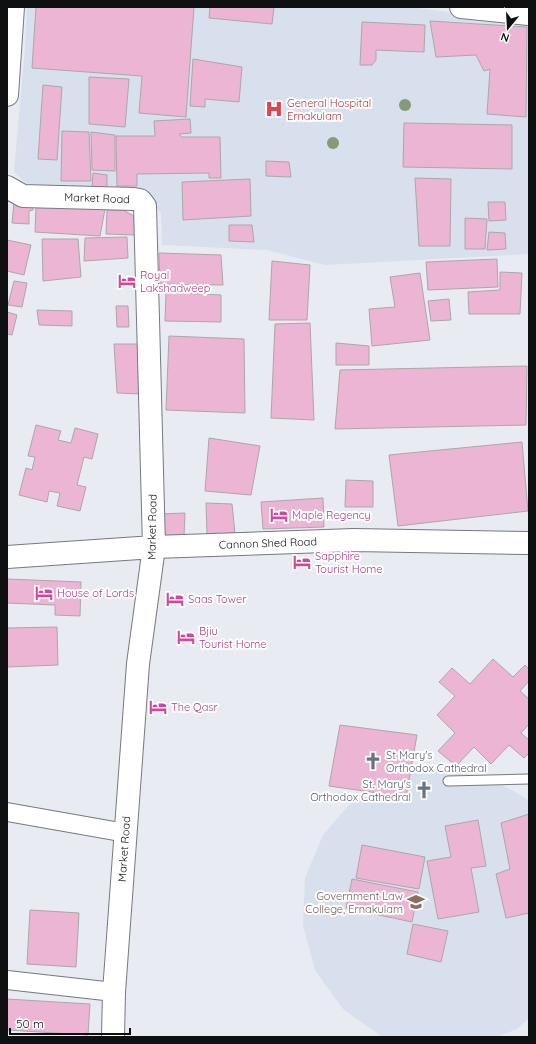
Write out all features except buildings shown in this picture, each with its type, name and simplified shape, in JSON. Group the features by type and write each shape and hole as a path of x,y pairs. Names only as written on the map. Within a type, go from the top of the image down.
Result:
{"street":[{"path":"7,95 13,7"},
{"path":"461,7 529,14"},
{"name":"Market Road","path":"7,187 23,196 134,199 140,200 145,206 154,547 138,664 112,1037"},
{"name":"Cannon Shed Road","path":"7,557 154,547 354,540 529,543"},
{"path":"7,812 126,833"},
{"path":"7,980 114,992"}],"lane":[{"path":"448,781 529,779"}],"shaded area":[{"name":"General Hospital Ernakulam","path":"27,7 409,7 529,22 529,254 325,265 267,250 162,245 161,213 141,191 29,186 14,172"},
{"name":"Government Law College, Ernakulam","path":"453,771 491,779 529,801 529,1018 517,1029 497,1037 381,1036 343,1009 315,970 303,925 305,878 323,835 348,806 379,785 415,773"}],"place":[{"name":"General Hospital Ernakulam","path":"274,109"},
{"name":"Royal Lakshadweep","path":"127,281"},
{"name":"Maple Regency","path":"279,515"},
{"name":"Sapphire Tourist Home","path":"302,562"},
{"name":"House of Lords","path":"44,593"},
{"name":"Saas Tower","path":"175,599"},
{"name":"Bjiu Tourist Home","path":"186,637"},
{"name":"The Qasr","path":"158,707"},
{"name":"St Mary's Orthodox Cathedral","path":"373,761"},
{"name":"St. Mary's Orthodox Cathedral","path":"424,790"},
{"name":"Government Law College, Ernakulam","path":"416,902"}]}
